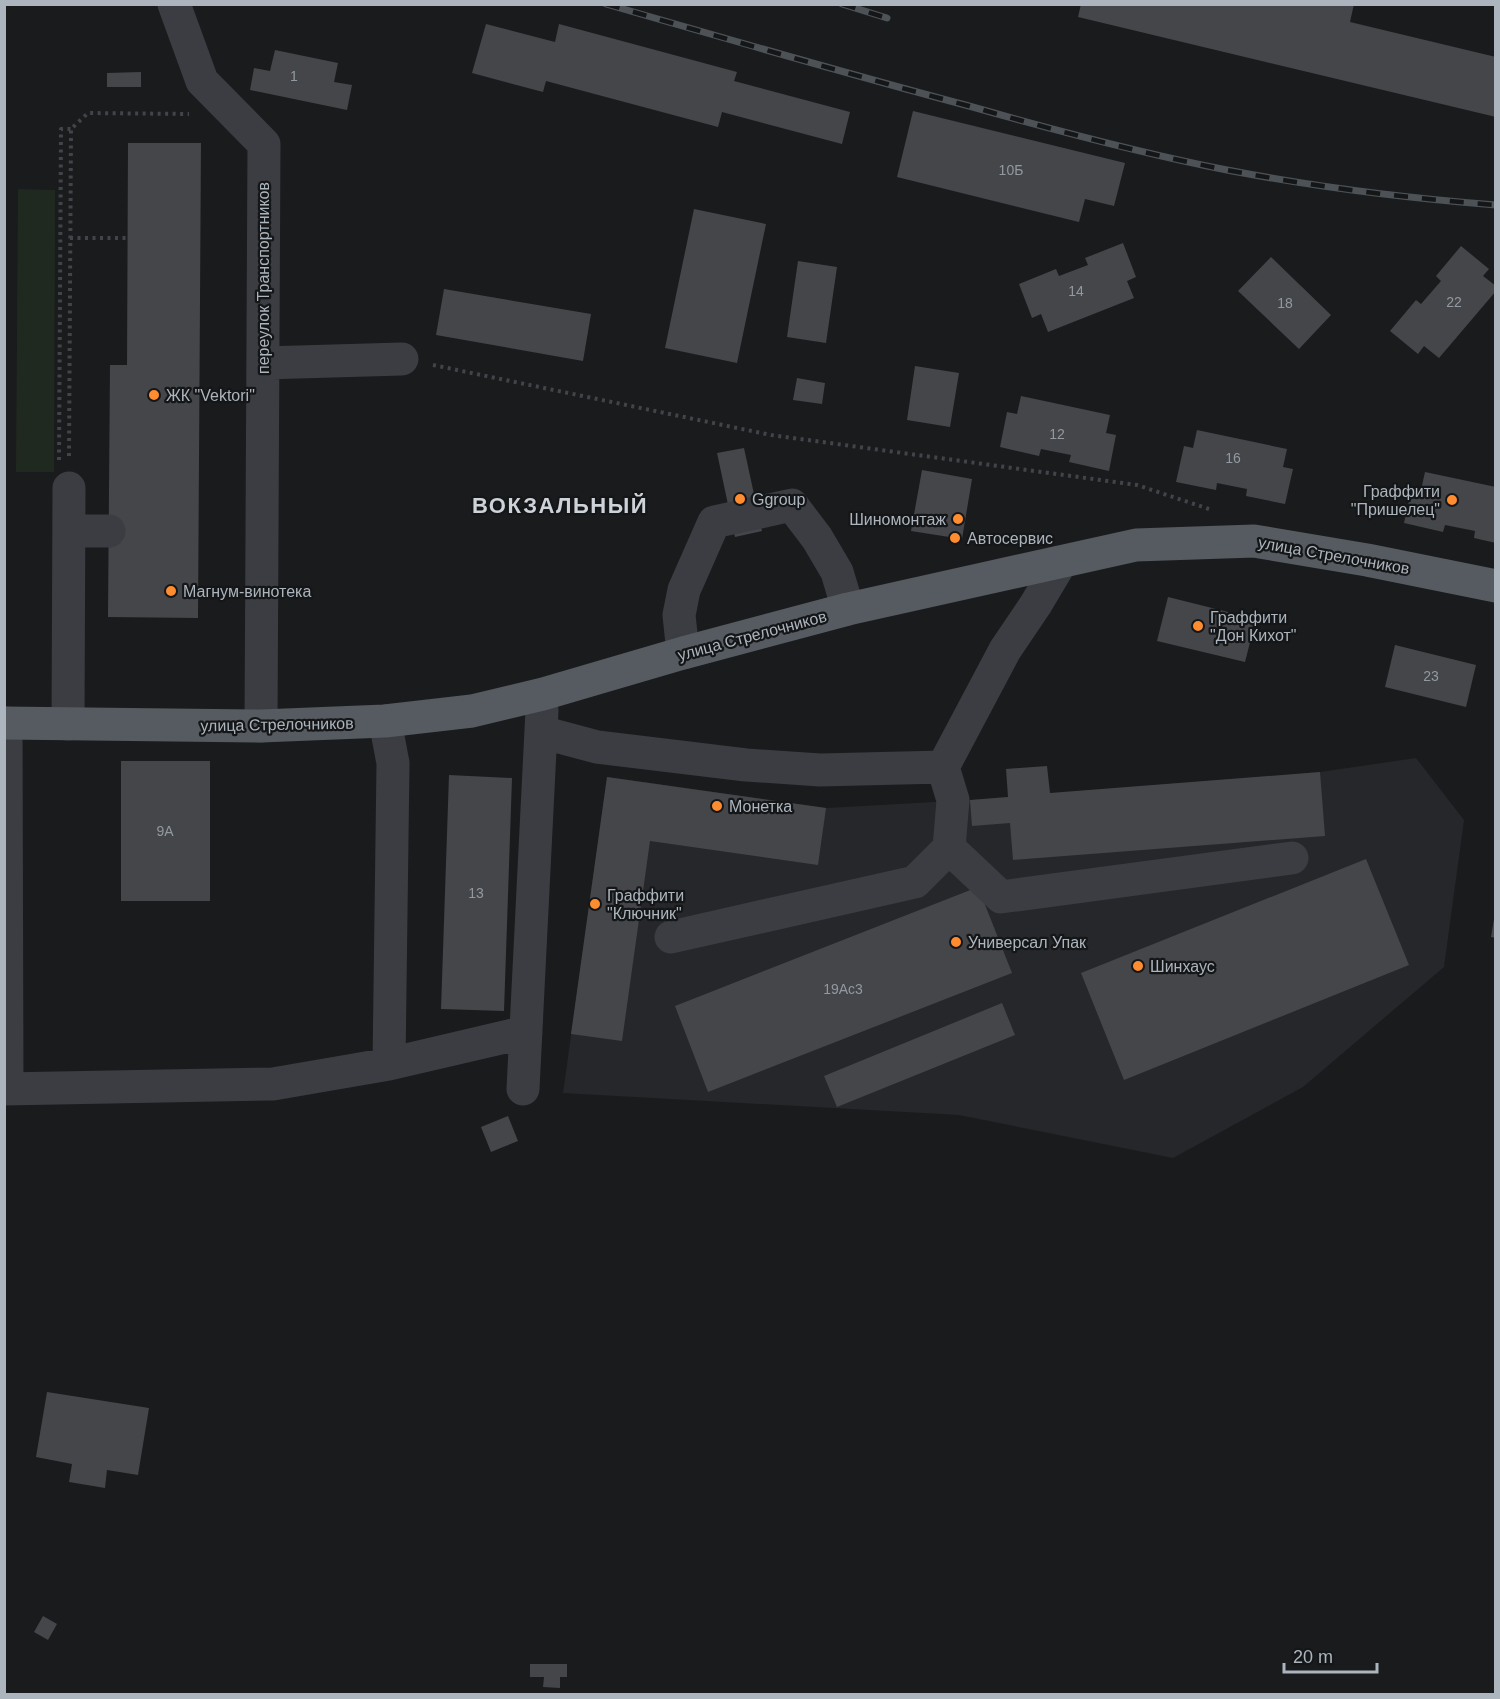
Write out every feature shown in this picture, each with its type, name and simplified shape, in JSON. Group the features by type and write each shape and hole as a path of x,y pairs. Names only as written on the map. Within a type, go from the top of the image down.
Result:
{"main road":[{"name":"улица Стрелочников","path":"5,723 261,726 385,721 472,711 543,694 683,653 848,609 1136,545 1254,540 1496,586"}],"street":[{"name":"переулок Транспортников","path":"174,4 202,81 264,144 261,726"},
{"path":"263,363 402,359"},
{"path":"68,724 69,488"},
{"path":"683,653 679,615 684,590 714,522 792,504 818,538 837,572 848,609"},
{"path":"69,531 109,531"},
{"path":"671,937 915,882 950,848 952,800 943,767 1005,650 1036,604 1060,562"},
{"path":"523,1089 543,694"},
{"path":"385,721 393,764 389,1064"},
{"path":"5,723 6,1089 273,1084 389,1064 526,1032"},
{"path":"541,732 597,747 747,765 820,770 943,767"},
{"path":"950,848 1001,897 1292,858"}],"path":[{"path":"71,129 69,488 59,488 61,129 71,129 88,113 236,114"},
{"path":"70,238 128,238"},
{"path":"402,359 771,435 1137,485 1210,509"}],"shaded area":[{"path":"1416,758 1464,820 1444,967 1303,1087 1173,1158 959,1115 563,1093 607,777 827,808 970,800 1320,772"}],"green space":[{"path":"18,189 55,190 54,472 16,472"}],"building":[{"path":"1081,4 1354,4 1350,22 1496,57 1496,117 1078,17"},
{"path":"486,24 555,42 559,24 737,72 734,81 850,112 842,144 722,112 718,127 546,81 543,92 472,73"},
{"path":"275,50 338,63 334,82 352,85 347,110 250,90 254,68 270,71"},
{"path":"141,72 141,87 107,87 107,73"},
{"path":"913,111 1125,163 1114,206 1085,199 1079,222 897,177"},
{"name":"ЖК \"Vektori\"","path":"128,143 201,143 198,618 108,617 110,365 127,365"},
{"path":"694,209 766,224 737,363 665,348"},
{"path":"1123,243 1136,277 1127,281 1134,298 1048,332 1041,314 1032,318 1019,284 1056,269 1059,276 1088,265 1085,258"},
{"path":"1461,246 1489,269 1483,276 1496,286 1496,291 1439,358 1424,346 1418,354 1390,331 1416,300 1421,304 1441,281 1436,276"},
{"path":"1271,257 1331,315 1299,349 1238,291"},
{"path":"798,261 837,267 826,343 787,337"},
{"path":"444,289 591,314 583,361 436,335"},
{"path":"915,366 959,373 950,427 907,420"},
{"path":"797,378 825,383 822,404 793,400"},
{"path":"1021,396 1110,415 1106,433 1116,435 1109,471 1069,462 1071,455 1041,449 1039,456 1000,447 1007,412 1017,414"},
{"path":"1197,430 1287,449 1283,467 1293,469 1285,504 1246,496 1247,489 1217,483 1216,490 1176,482 1184,446 1193,448"},
{"path":"744,448 762,531 735,537 717,453"},
{"path":"922,470 972,479 962,539 911,531"},
{"path":"1425,472 1496,487 1496,543 1474,538 1475,531 1445,525 1443,532 1404,523 1412,488 1421,490"},
{"path":"1168,597 1256,619 1245,662 1157,641"},
{"path":"1395,645 1476,665 1466,707 1385,687"},
{"path":"121,761 210,761 210,901 121,901"},
{"path":"1047,766 1050,793 1320,772 1325,836 1013,860 1010,823 972,826 970,800 1008,797 1006,769"},
{"path":"449,775 512,778 504,1011 441,1009"},
{"path":"607,777 826,808 818,865 650,841 622,1041 571,1034"},
{"path":"1366,859 1409,965 1124,1080 1081,973"},
{"path":"978,887 1012,973 708,1092 675,1006"},
{"path":"1494,919 1496,919 1496,938 1491,937"},
{"path":"1002,1003 1015,1035 837,1107 824,1076"},
{"path":"508,1116 518,1141 491,1152 481,1127"},
{"path":"47,1392 149,1408 138,1475 107,1470 105,1488 69,1482 72,1464 36,1457"},
{"path":"43,1616 57,1624 48,1640 34,1632"},
{"path":"530,1664 567,1664 567,1677 560,1677 560,1688 543,1687 544,1677 530,1677"}],"railway":[{"path":"606,4 878,81 1162,156 1327,187 1496,205"},
{"path":"842,4 887,18"}],"place":[{"name":"ЖК \"Vektori\"","path":"154,395"},
{"name":"Ggroup","path":"740,499"},
{"name":"Граффити \"Пришелец\"","path":"1452,500"},
{"name":"Шиномонтаж","path":"958,519"},
{"name":"Автосервис","path":"955,538"},
{"name":"Магнум-винотека","path":"171,591"},
{"name":"Граффити \"Дон Кихот\"","path":"1198,626"},
{"name":"Монетка","path":"717,806"},
{"name":"Граффити \"Ключник\"","path":"595,904"},
{"name":"Универсал Упак","path":"956,942"},
{"name":"Шинхаус","path":"1138,966"}],"district":[{"name":"ВОКЗАЛЬНЫЙ","path":"560,505"}]}
